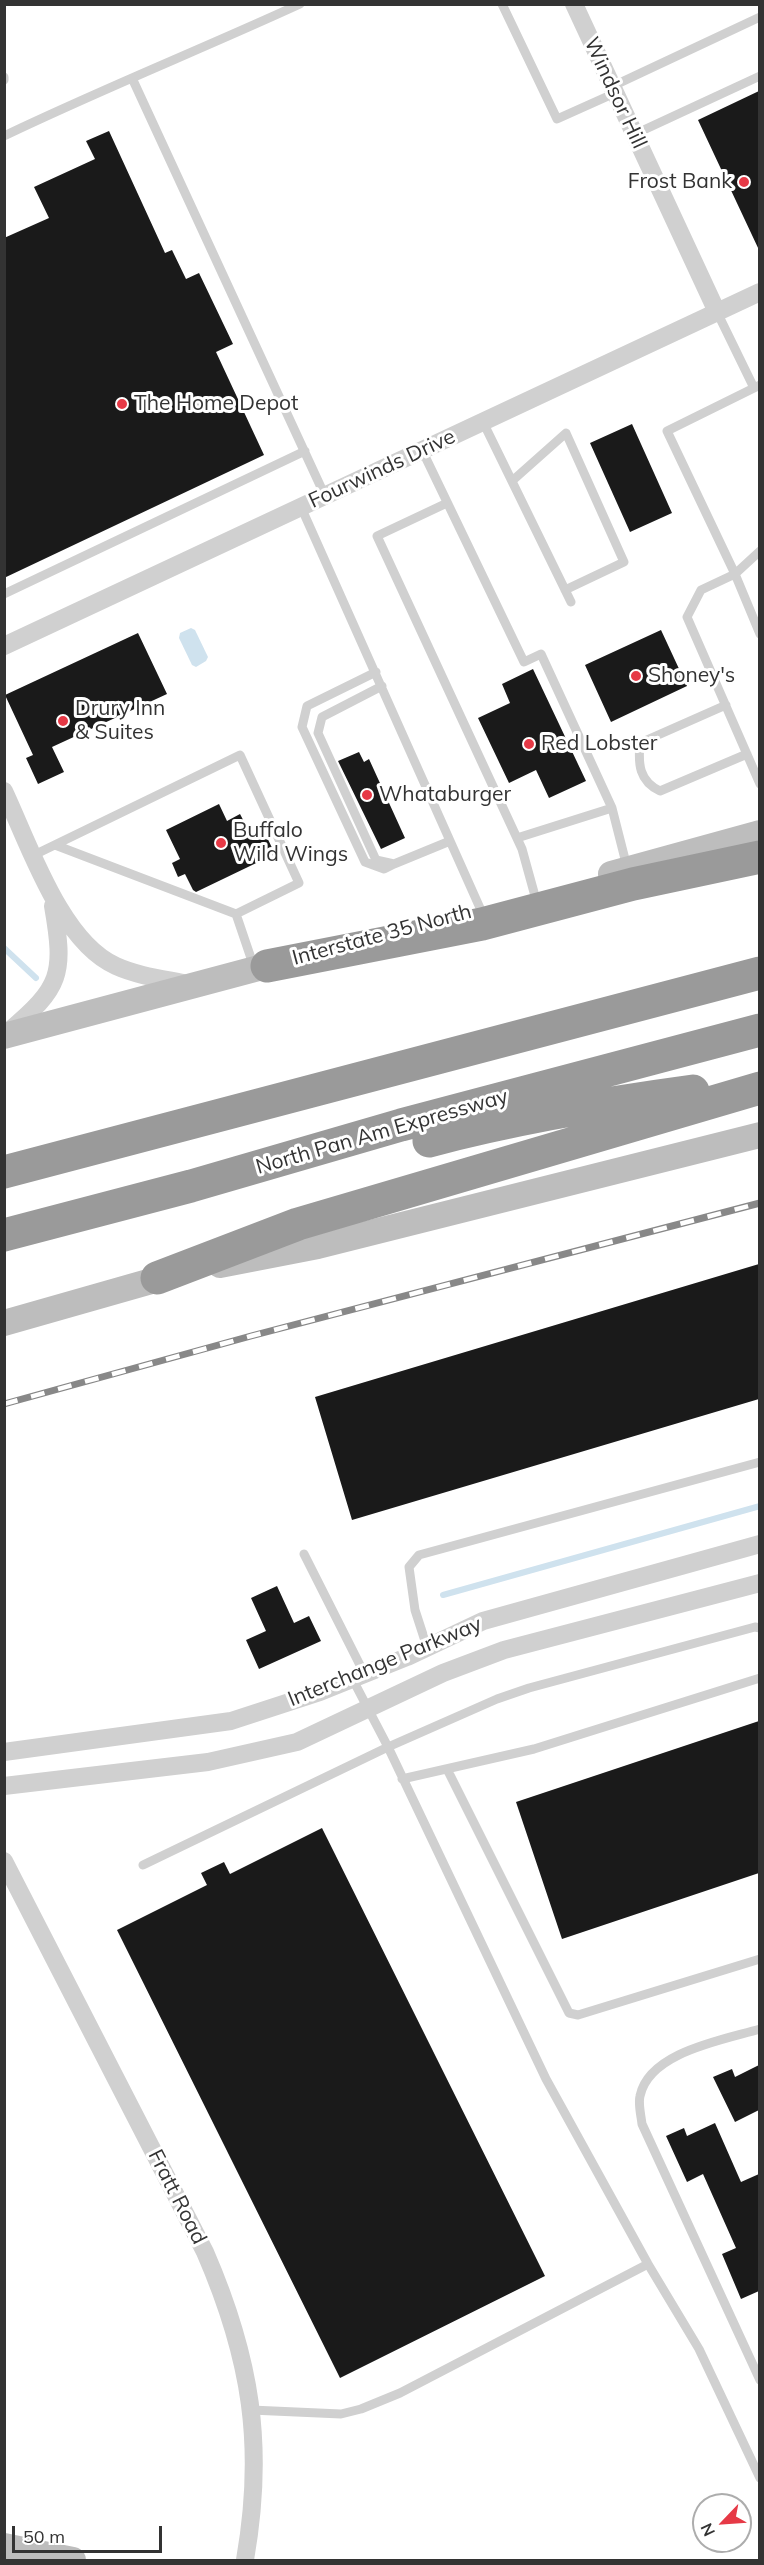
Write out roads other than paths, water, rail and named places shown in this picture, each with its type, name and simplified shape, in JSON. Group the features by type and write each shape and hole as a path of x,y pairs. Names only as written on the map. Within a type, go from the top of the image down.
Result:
{"highway":[{"path":"261,967 482,924 633,884 759,858"},
{"path":"4,1172 759,973"},
{"name":"North Pan Am Expressway","path":"4,1235 191,1186 401,1125 759,1030"},
{"path":"191,1186 370,1157 510,1121 598,1104 759,1086"},
{"path":"157,1278 298,1224 759,1086"}],"main road":[{"name":"Interstate 35 North","path":"4,1036 480,908 535,896 759,833"},
{"path":"4,1323 157,1278 318,1246 759,1134"},
{"path":"4,2546 73,2560"}],"street":[{"name":"Windsor Hill","path":"574,4 717,312"},
{"name":"Fourwinds Drive","path":"4,646 759,292"},
{"path":"4,791 51,892 73,931 93,953 116,966 146,976 194,985"},
{"path":"4,1036 39,1006 57,973 60,955 51,892"},
{"name":"Interchange Parkway","path":"4,1752 231,1721 320,1692 483,1621 759,1544"},
{"name":"Interchange Parkway","path":"4,1786 208,1762 297,1742 443,1673 504,1650 759,1583"},
{"name":"Fratt Road","path":"4,1861 205,2252 225,2298 240,2346 255,2445 254,2495 245,2560"}],"lane":[{"path":"4,136 88,96 300,4"},
{"path":"502,4 557,119 759,17"},
{"path":"635,134 759,76"},
{"path":"132,78 325,496"},
{"path":"717,312 757,387 667,431 735,574 759,634"},
{"path":"483,422 571,602"},
{"path":"512,481 566,433 624,562 565,590"},
{"path":"422,450 524,662 541,654 612,808 628,869"},
{"path":"4,594 304,451"},
{"path":"447,502 377,536 517,838 535,896"},
{"path":"301,507 480,908"},
{"path":"759,551 735,574 701,590 687,616 759,784"},
{"path":"376,672 306,706 302,727 365,862 384,869 450,841"},
{"path":"382,686 321,717 318,733 376,860 394,864"},
{"path":"726,705 640,743 638,766 649,786 660,791 747,754"},
{"path":"34,855 240,755 300,883 236,914"},
{"path":"517,838 612,808"},
{"path":"55,845 236,914 261,967"},
{"path":"427,1647 415,1610 409,1567 419,1555 759,1462"},
{"path":"304,1554 358,1675 367,1710 388,1747 546,2079 648,2264 699,2349 759,2478"},
{"path":"143,1865 388,1747 496,1699 529,1688 755,1627 759,1628"},
{"path":"402,1779 534,1749 759,1678"},
{"path":"447,1768 569,2013 578,2015 759,1959"},
{"path":"759,2029 673,2057 650,2075 640,2096 642,2124 759,2380"},
{"path":"251,2410 341,2414 361,2409 400,2393 648,2264"}],"water":[{"path":"191,628 195,630 208,657 196,667 192,665 179,638 180,633"}],"waterway":[{"path":"4,948 36,978"},
{"path":"443,1595 760,1506"}],"railway":[{"path":"4,1404 251,1336 760,1203"}],"place":[{"name":"Frost Bank","path":"744,182"},
{"name":"The Home Depot","path":"122,404"},
{"name":"Shoney's","path":"636,676"},
{"name":"Drury Inn & Suites","path":"63,721"},
{"name":"Red Lobster","path":"529,744"},
{"name":"Whataburger","path":"367,795"},
{"name":"Buffalo Wild Wings","path":"221,843"}]}
